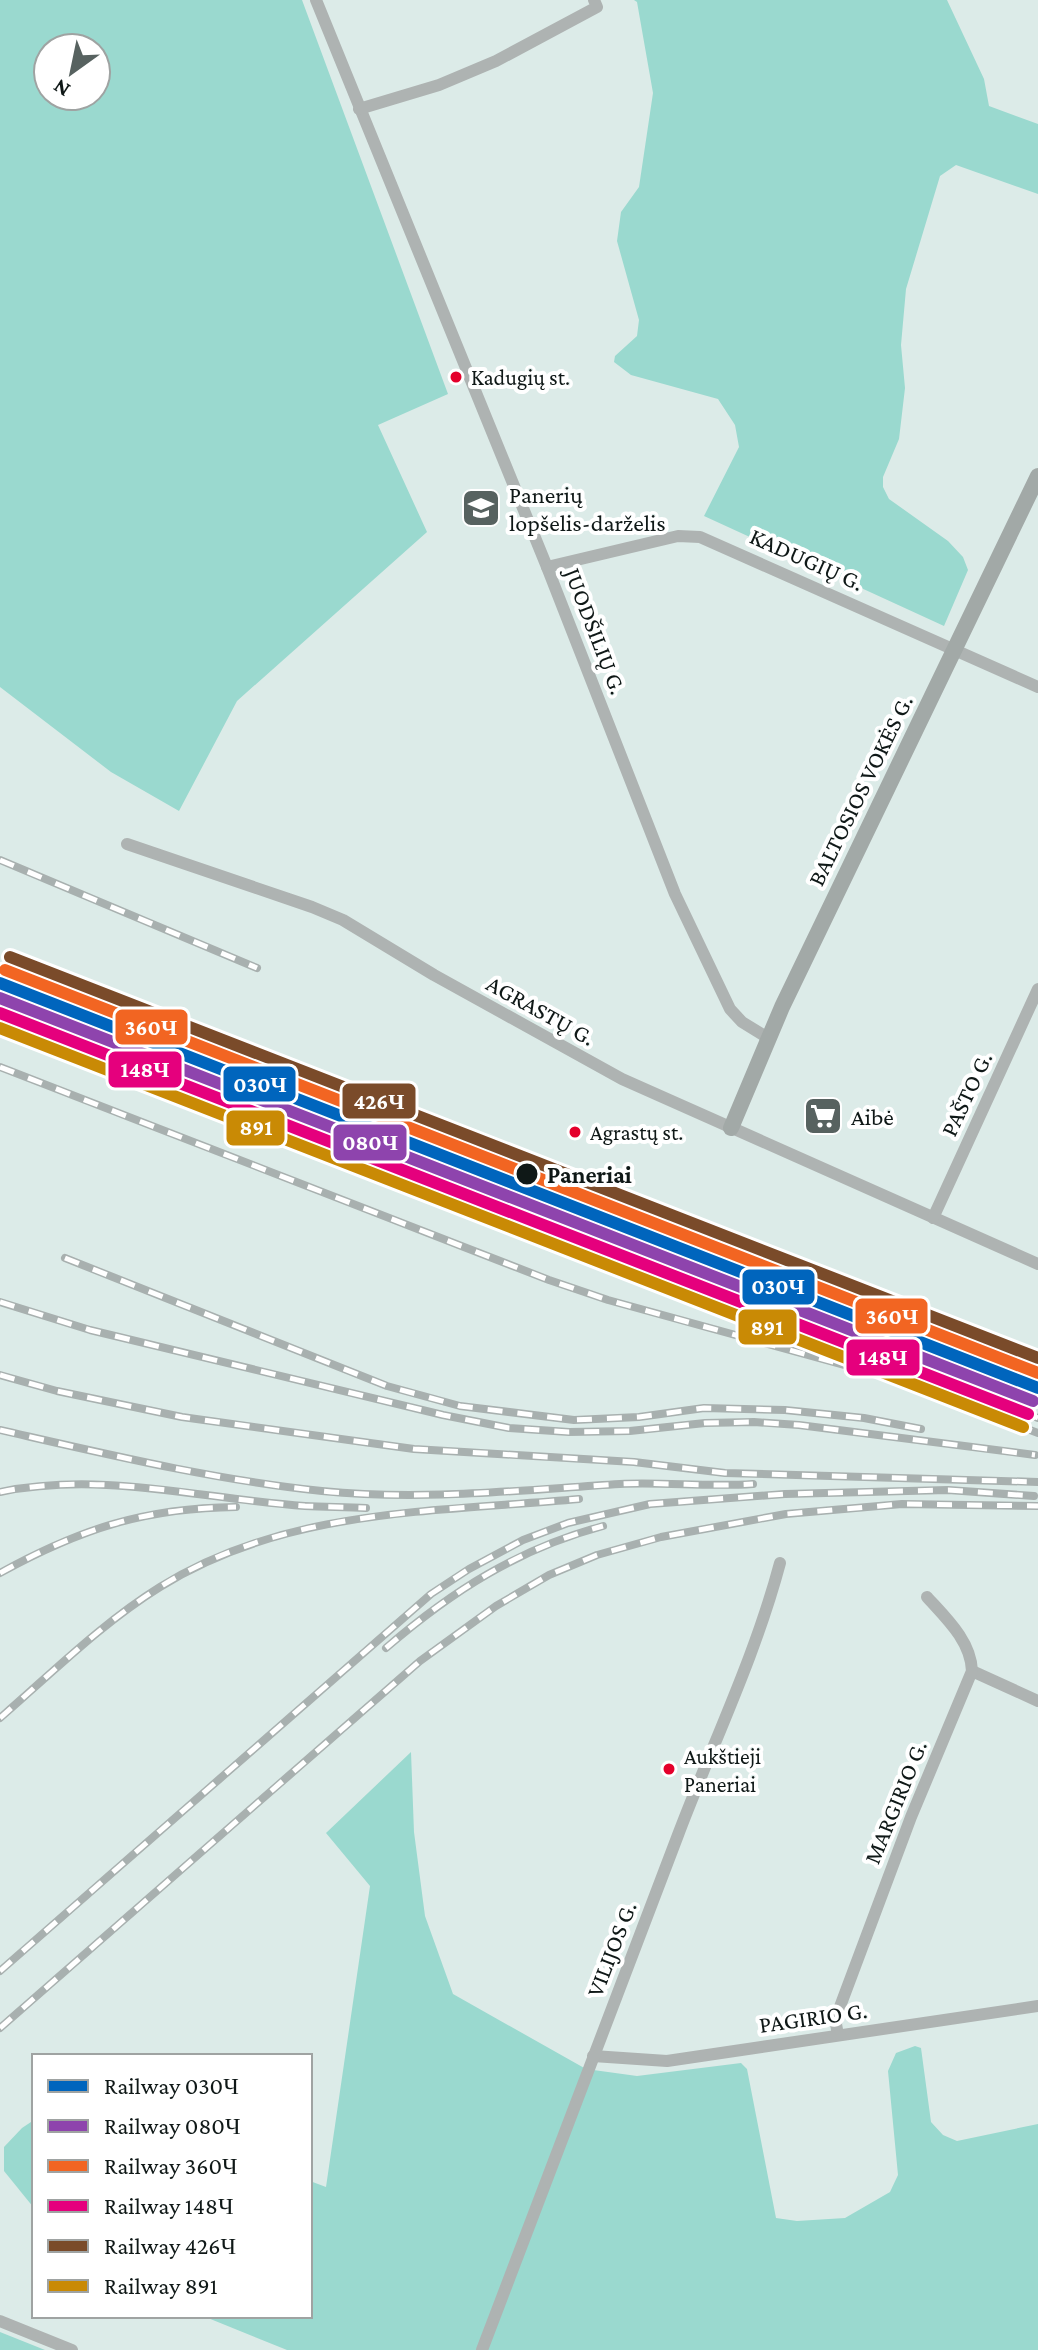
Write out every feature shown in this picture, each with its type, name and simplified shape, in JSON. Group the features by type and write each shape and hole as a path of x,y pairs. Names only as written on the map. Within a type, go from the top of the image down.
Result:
{"main road":[{"name":"BALTOSIOS VOKĖS G.","path":"731,1128 768,1038 1038,476"}],"street":[{"name":"JUODŠILIŲ G.","path":"316,0 547,567 675,894 730,1009 742,1022 768,1038"},
{"path":"359,109 439,85 496,61 597,7 594,0"},
{"name":"KADUGIŲ G.","path":"547,567 678,536 700,537 1038,687"},
{"name":"AGRASTŲ G.","path":"127,844 343,920 564,1049 622,1079 1038,1264"},
{"name":"PAŠTO G.","path":"933,1218 1038,989"},
{"name":"VILIJOS G.","path":"482,2350 751,1652 780,1563"},
{"path":"927,1597 954,1627 971,1657 972,1671 1038,1701"},
{"name":"MARGIRIO G.","path":"838,2035 838,2012 911,1817 972,1671"},
{"name":"PAGIRIO G.","path":"593,2056 667,2061 1038,2006"},
{"path":"0,2321 72,2350"}],"green space":[{"path":"0,0 302,0 448,394 378,425 427,532 237,701 179,811 111,772 0,687"},
{"path":"634,0 947,0 984,79 989,106 1038,124 1038,194 956,165 940,176 906,289 901,345 905,388 899,439 883,477 883,487 889,499 948,541 963,557 968,570 944,626 704,516 739,447 735,425 718,399 631,375 614,362 615,356 637,336 639,320 617,241 621,212 639,187 653,93 637,2"},
{"path":"411,1752 414,1832 425,1916 453,1994 586,2069 637,2076 741,2063 747,2069 776,2218 797,2221 845,2218 890,2192 898,2175 888,2071 896,2053 915,2046 921,2048 931,2122 943,2135 957,2141 1038,2124 1038,2350 287,2350 208,2318 312,2318 312,2182 326,2187 370,1886 326,1833"},
{"path":"32,2121 32,2206 4,2171 4,2147"},
{"path":"0,2332 45,2350 0,2350"}],"railway":[{"path":"0,860 257,968"},
{"path":"0,969 974,1346"},
{"path":"0,1015 1038,1418"},
{"path":"0,1067 549,1280 608,1300 895,1379 1038,1433"},
{"path":"65,1258 387,1386 460,1406 574,1420 639,1417 704,1408 785,1410 864,1418 921,1429"},
{"path":"0,1302 90,1330 509,1428 569,1432 630,1431 705,1423 754,1422 1035,1455"},
{"path":"0,1375 57,1391 182,1417 414,1449 634,1462 725,1473 1038,1482"},
{"path":"0,1430 201,1473 359,1494 471,1494 637,1484 753,1484"},
{"path":"0,1492 38,1486 115,1485 267,1503 366,1508"},
{"path":"0,1971 431,1594 523,1540 568,1523 650,1504 785,1494 948,1490 1034,1496"},
{"path":"0,1718 118,1616 160,1587 208,1561 259,1542 363,1518 579,1499"},
{"path":"0,2028 420,1661 496,1606 549,1575 597,1555 661,1537 786,1514 902,1504 1038,1506"},
{"path":"0,1573 58,1544 114,1524 172,1512 236,1507"},
{"path":"386,1648 436,1608 487,1574 543,1547 603,1526"}],"rail line":[{"name":"426Ч","path":"10,957 1038,1358"},
{"name":"360Ч","path":"5,970 1038,1373"},
{"name":"030Ч","path":"0,983 1038,1388"},
{"name":"080Ч","path":"0,998 1033,1401"},
{"name":"148Ч","path":"0,1013 1028,1414"},
{"name":"891","path":"0,1028 1023,1427"}],"place":[{"name":"Kadugių st.","path":"456,377"},
{"name":"Panerių lopšelis-darželis","path":"481,508"},
{"name":"Aibė","path":"823,1116"},
{"name":"Agrastų st.","path":"575,1132"},
{"name":"Paneriai","path":"527,1174"},
{"name":"Aukštieji Paneriai","path":"669,1769"}]}
